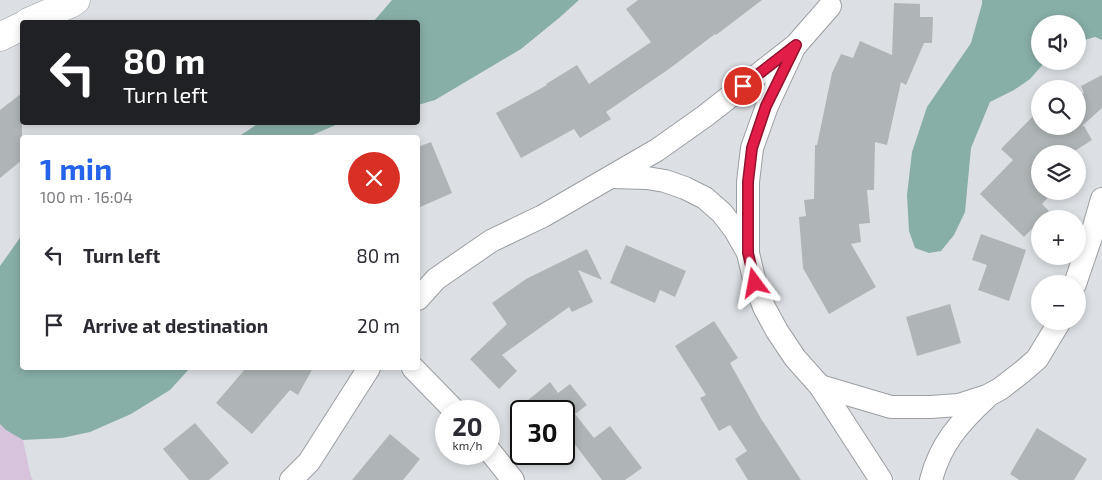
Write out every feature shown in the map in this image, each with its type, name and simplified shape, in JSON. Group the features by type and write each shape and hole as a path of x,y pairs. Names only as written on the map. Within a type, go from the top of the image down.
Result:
{"street":[{"path":"33,20 76,0"},
{"path":"420,297 436,279 491,241 543,216 612,177 657,150 705,116 796,45 830,6"},
{"path":"0,37 20,27"},
{"path":"796,45 766,106 752,148 748,182 748,253 755,283 764,307 777,331 795,358 820,386 882,480"},
{"path":"612,177 647,178 665,181 705,198 722,213 735,230 748,253"},
{"path":"1078,275 1102,199"},
{"path":"820,386 891,408 959,405 987,396 1000,389 1022,372 1037,359 1055,330"},
{"path":"291,480 308,462 368,370"},
{"path":"415,370 444,400"},
{"path":"931,480 935,465 947,441 966,416 987,396"},
{"path":"500,464 513,480"}],"shaded area":[{"path":"392,0 579,0 521,49 435,100 420,104 420,20 375,20"},
{"path":"982,0 1102,0 1102,40 1095,37 1086,40 1086,15 1031,15 1031,70 1038,70 1030,79 1014,90 990,102 971,148 965,212 954,235 941,251 929,253 915,248 909,231 907,195 912,152 927,107 971,43"},
{"path":"256,125 335,125 313,135 241,135"},
{"path":"20,238 20,370 188,370 170,390 131,414 90,432 62,438 23,440 0,424 0,266"},
{"path":"0,424 23,440 33,480 0,480"}],"building":[{"path":"638,0 762,0 669,69 606,112 611,119 580,138 574,129 521,158 496,113 547,85 577,65 589,84 651,42 626,9"},
{"path":"894,3 920,4 920,17 933,17 932,43 924,43 906,85 901,82 887,145 875,142 874,190 867,190 870,223 859,224 861,242 851,244 876,287 829,314 803,268 799,217 806,216 804,200 814,199 815,145 817,145 832,73 841,54 853,58 860,41 892,55"},
{"path":"1102,75 1102,108 1086,122 1086,83"},
{"path":"20,95 20,125 22,125 22,135 20,135 20,162 0,178 0,110"},
{"path":"1031,118 1031,135 1086,135 1086,130 1092,140 1084,145 1031,145 1031,200 1046,200 1042,204 1048,210 1031,210 1031,230 1024,237 980,194 1013,160 1001,149"},
{"path":"431,142 452,193 420,207 420,146"},
{"path":"981,234 1026,250 1009,301 978,290 987,265 972,260"},
{"path":"626,245 686,271 675,297 660,290 655,303 610,283"},
{"path":"587,249 602,280 578,270 593,302 572,312 569,307 502,355 517,371 499,389 470,359 507,324 492,303 526,279"},
{"path":"950,304 961,343 917,356 906,317"},
{"path":"714,321 738,358 730,363 760,417 801,480 748,480 735,459 747,451 730,425 719,431 700,398 706,395 675,346"},
{"path":"244,370 312,370 298,395 290,390 252,434 216,403"},
{"path":"550,382 558,393 570,384 587,405 575,414 575,400 528,400"},
{"path":"575,414 594,438 610,426 642,468 625,480 602,480 575,444"},
{"path":"195,423 229,463 209,480 189,480 163,449"},
{"path":"1037,428 1087,459 1074,480 1019,480 1010,474"},
{"path":"390,434 420,459 403,480 352,480"}],"route":[{"path":"743,86 796,45 766,106 752,148 748,182 748,253 755,283"}]}
